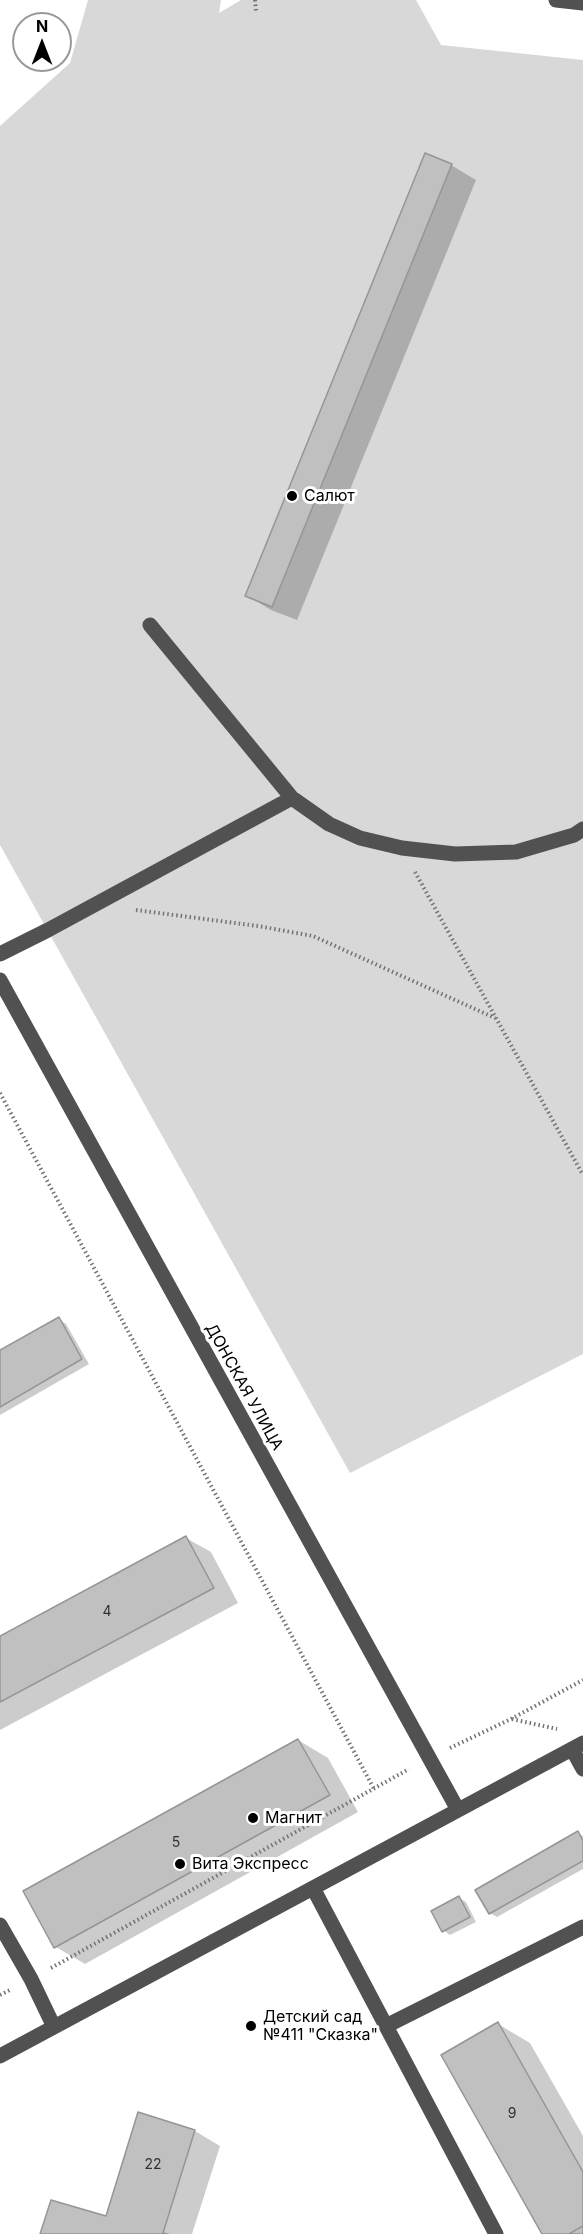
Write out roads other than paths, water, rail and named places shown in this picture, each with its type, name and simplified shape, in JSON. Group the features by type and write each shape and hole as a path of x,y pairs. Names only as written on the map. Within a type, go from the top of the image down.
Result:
{"street":[{"path":"556,0 583,3"},
{"path":"150,625 292,798 329,824 360,838 402,848 455,854 516,852 574,835 583,829"},
{"path":"0,954 292,798"},
{"name":"ДОНСКАЯ УЛИЦА","path":"0,980 458,1810"},
{"path":"0,2056 577,1746 583,1769"},
{"path":"313,1888 496,2234"},
{"path":"0,1925 31,1979 54,2027"},
{"path":"386,2026 583,1927"}],"place":[{"name":"Салют","path":"292,496"},
{"name":"Магнит","path":"253,1818"},
{"name":"Вита Экспресс","path":"180,1864"},
{"name":"Детский сад №411 \"Сказка\"","path":"251,2026"}]}
